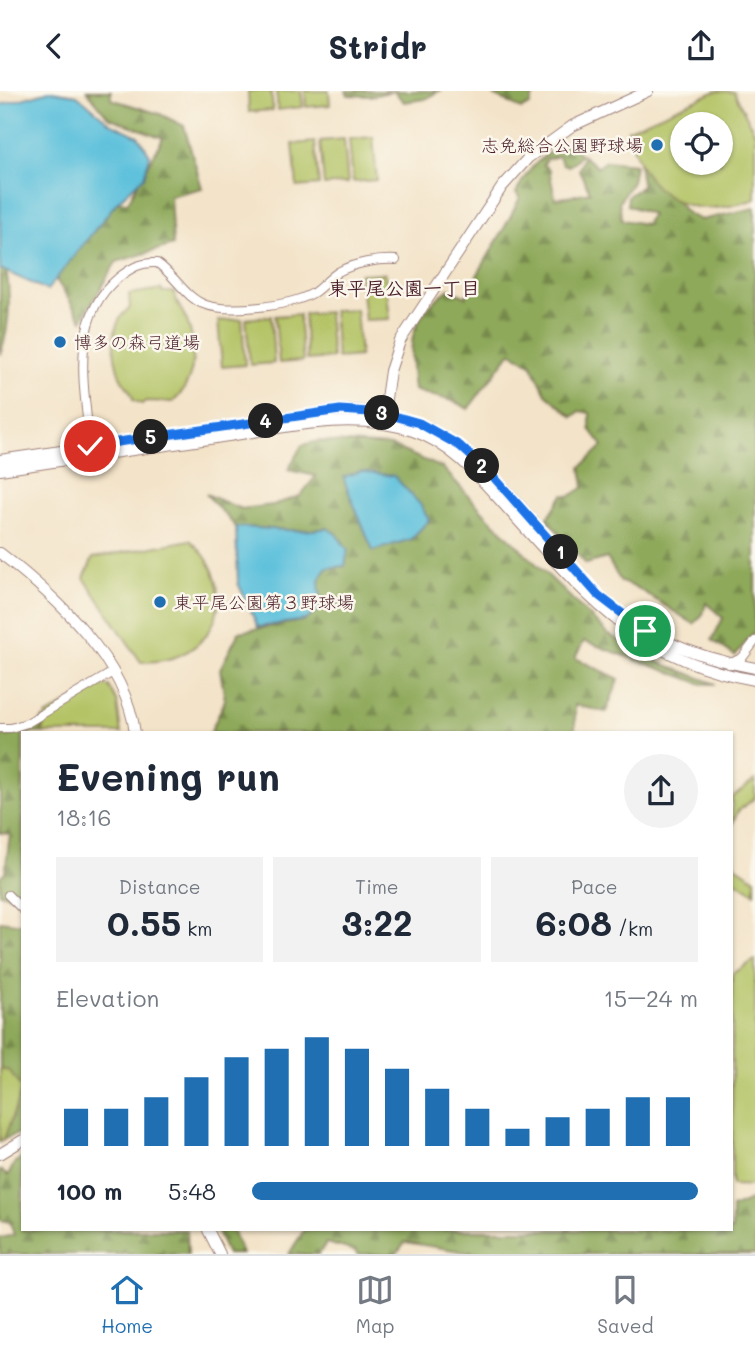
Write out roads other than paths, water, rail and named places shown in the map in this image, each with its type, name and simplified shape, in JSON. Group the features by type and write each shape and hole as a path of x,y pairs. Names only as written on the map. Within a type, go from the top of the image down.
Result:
{"street":[{"path":"383,418 390,371 400,341 420,306 502,187 528,158 572,126 648,91"},
{"path":"90,446 83,358 88,325 100,296 134,265 157,263 194,298 207,305 242,307 291,302 313,293 346,268 382,260 396,260"},
{"path":"0,460 340,410 428,427 460,446 491,474 598,595 629,620 675,646 729,664 755,668"},
{"path":"0,470 322,423 383,418 425,436 457,456 594,604 630,633 683,660 726,675 755,680"},
{"path":"0,553 57,601 113,672 129,701 135,731"},
{"path":"726,675 729,664 743,657 755,641"},
{"path":"0,728 27,723 113,672"},
{"path":"8,895 21,909"},
{"path":"0,1154 21,1141"},
{"path":"208,1231 220,1254"}],"water":[{"path":"50,91 77,95 110,123 138,136 150,155 144,177 118,201 47,290 0,269 0,105"},
{"path":"361,471 394,476 420,504 429,520 411,539 373,551 344,477"},
{"path":"236,527 294,530 327,528 336,534 348,550 345,566 326,568 319,580 321,608 306,620 258,627 238,583"}],"place":[{"name":"志免総合公園野球場","path":"657,145"},
{"name":"博多の森弓道場","path":"60,342"},
{"name":"東平尾公園第３野球場","path":"160,602"}],"district":[{"name":"東平尾公園一丁目","path":"404,287"}]}
